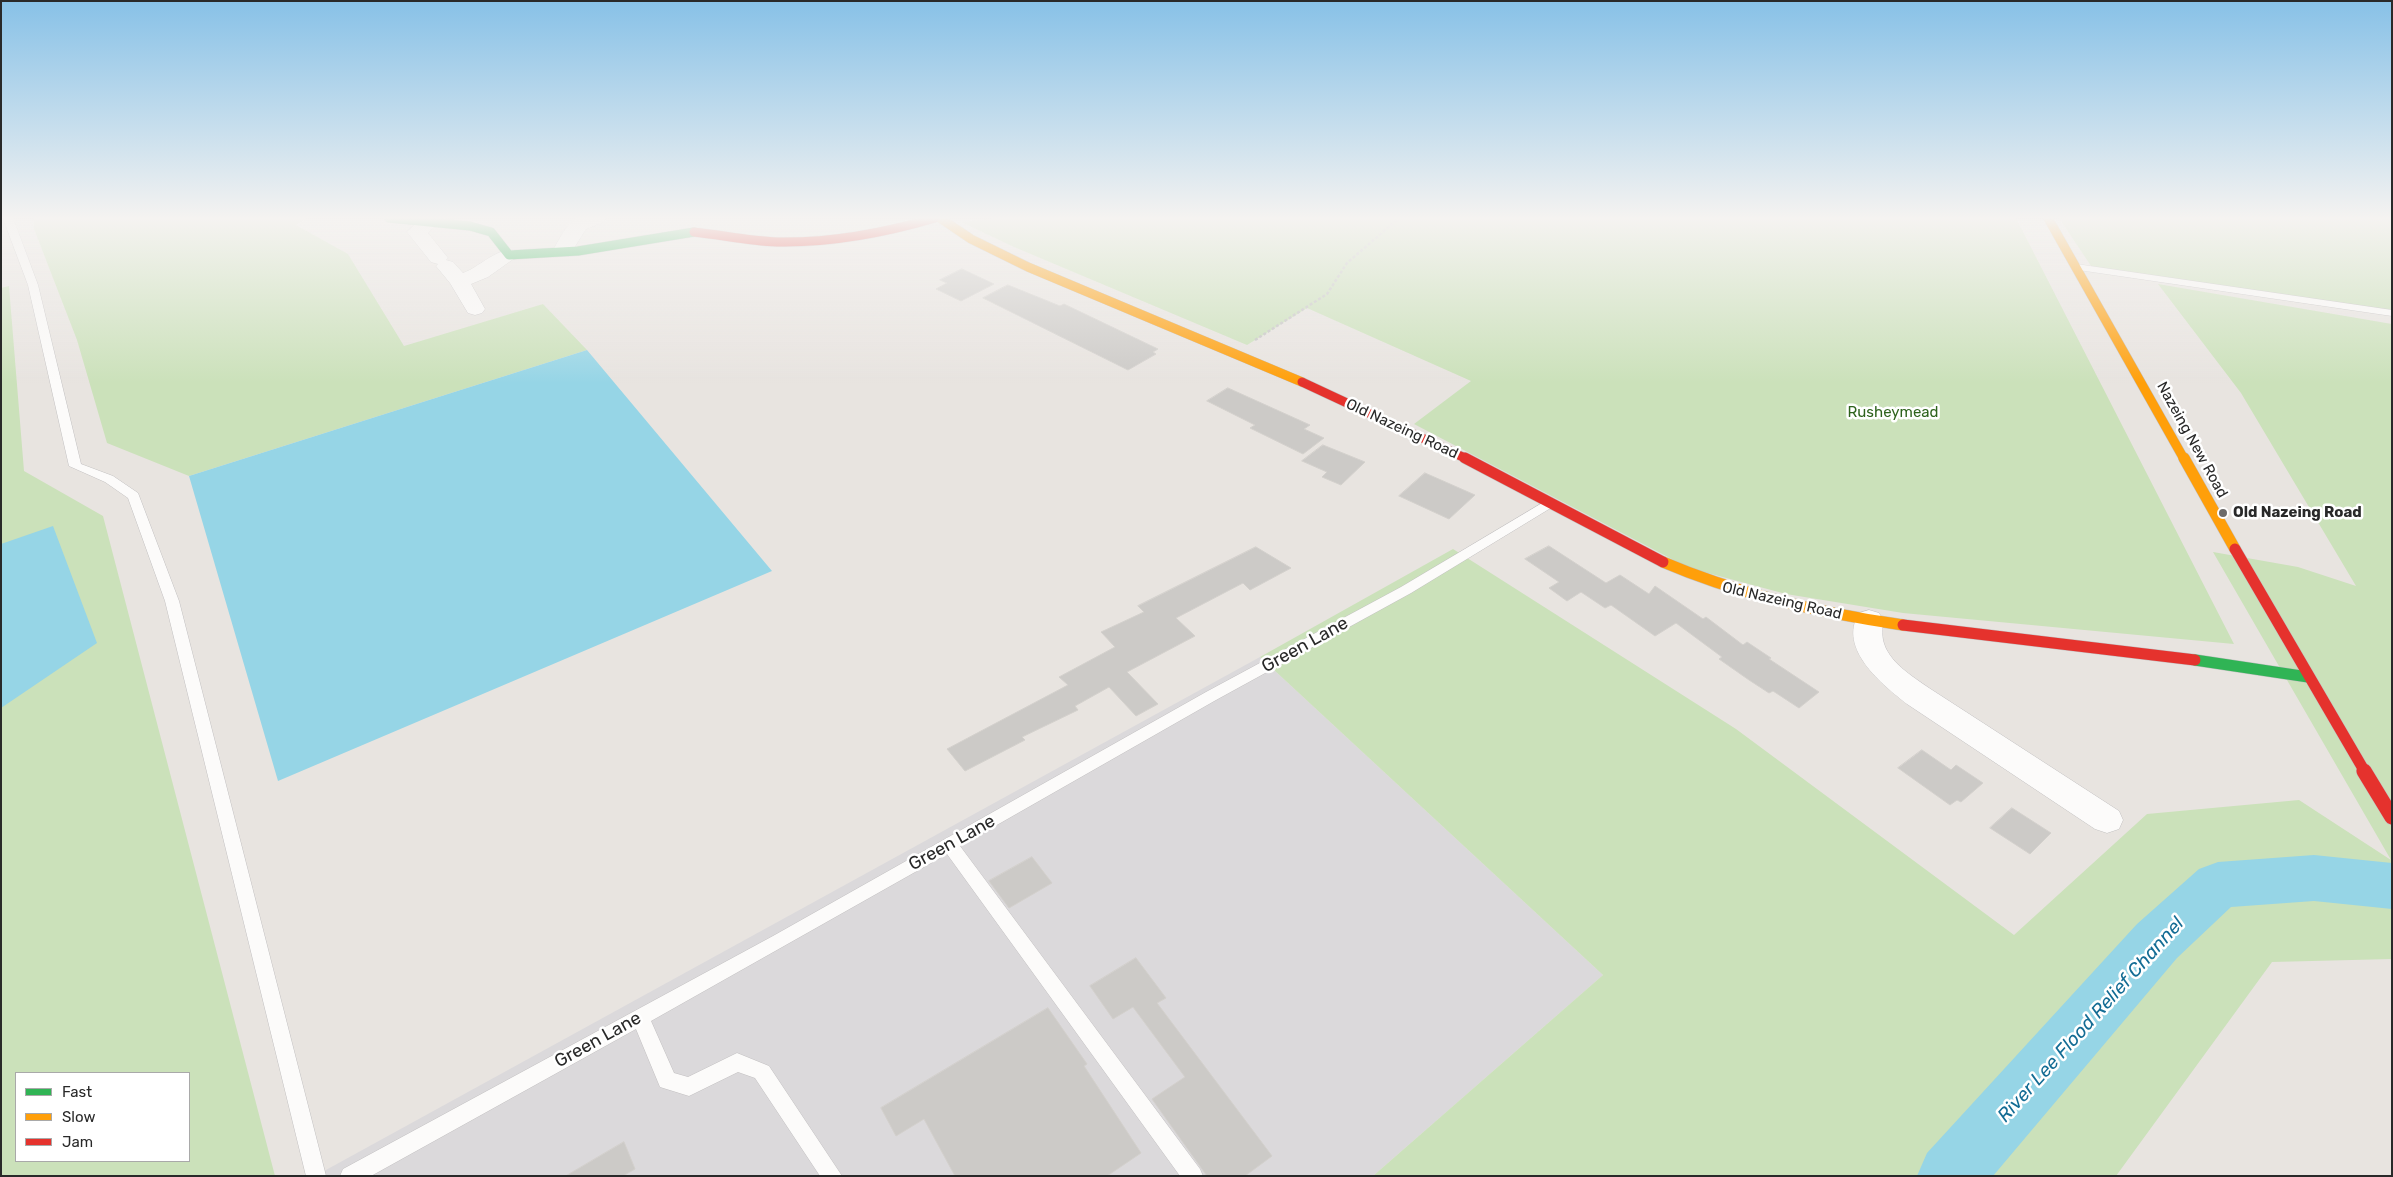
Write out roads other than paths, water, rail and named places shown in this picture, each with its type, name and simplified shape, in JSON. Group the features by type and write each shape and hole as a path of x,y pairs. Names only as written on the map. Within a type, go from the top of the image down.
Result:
{"street":[{"path":"451,273 475,309"},
{"name":"Old Nazeing Road","path":"1045,273 1235,352 1472,462 1664,564 1714,586 1799,608 1869,620 2157,654 2308,677"},
{"name":"Nazeing New Road","path":"2079,273 2308,677 2392,817"},
{"path":"1869,620 1869,642 1877,657 1894,676 1918,696 2107,820"}],"lane":[{"path":"28,273 33,285 75,466 109,479 134,496 172,601 316,1176"},
{"path":"2117,273 2392,313"},
{"name":"Green Lane","path":"350,1176 640,1017 1406,590 1550,503"},
{"path":"950,844 1193,1176"},
{"path":"640,1017 667,1080 690,1087 737,1062 762,1072 832,1176"}],"water":[{"path":"587,350 772,571 278,781 189,476"},
{"path":"53,526 97,643 1,708 1,544"}],"waterway":[{"name":"River Lee Flood Relief Channel","path":"1950,1176 2157,941 2218,885 2314,878 2392,886"}],"place":[{"name":"Old Nazeing Road","path":"2223,513"}],"park label":[{"name":"Rusheymead","path":"1893,413"}]}
